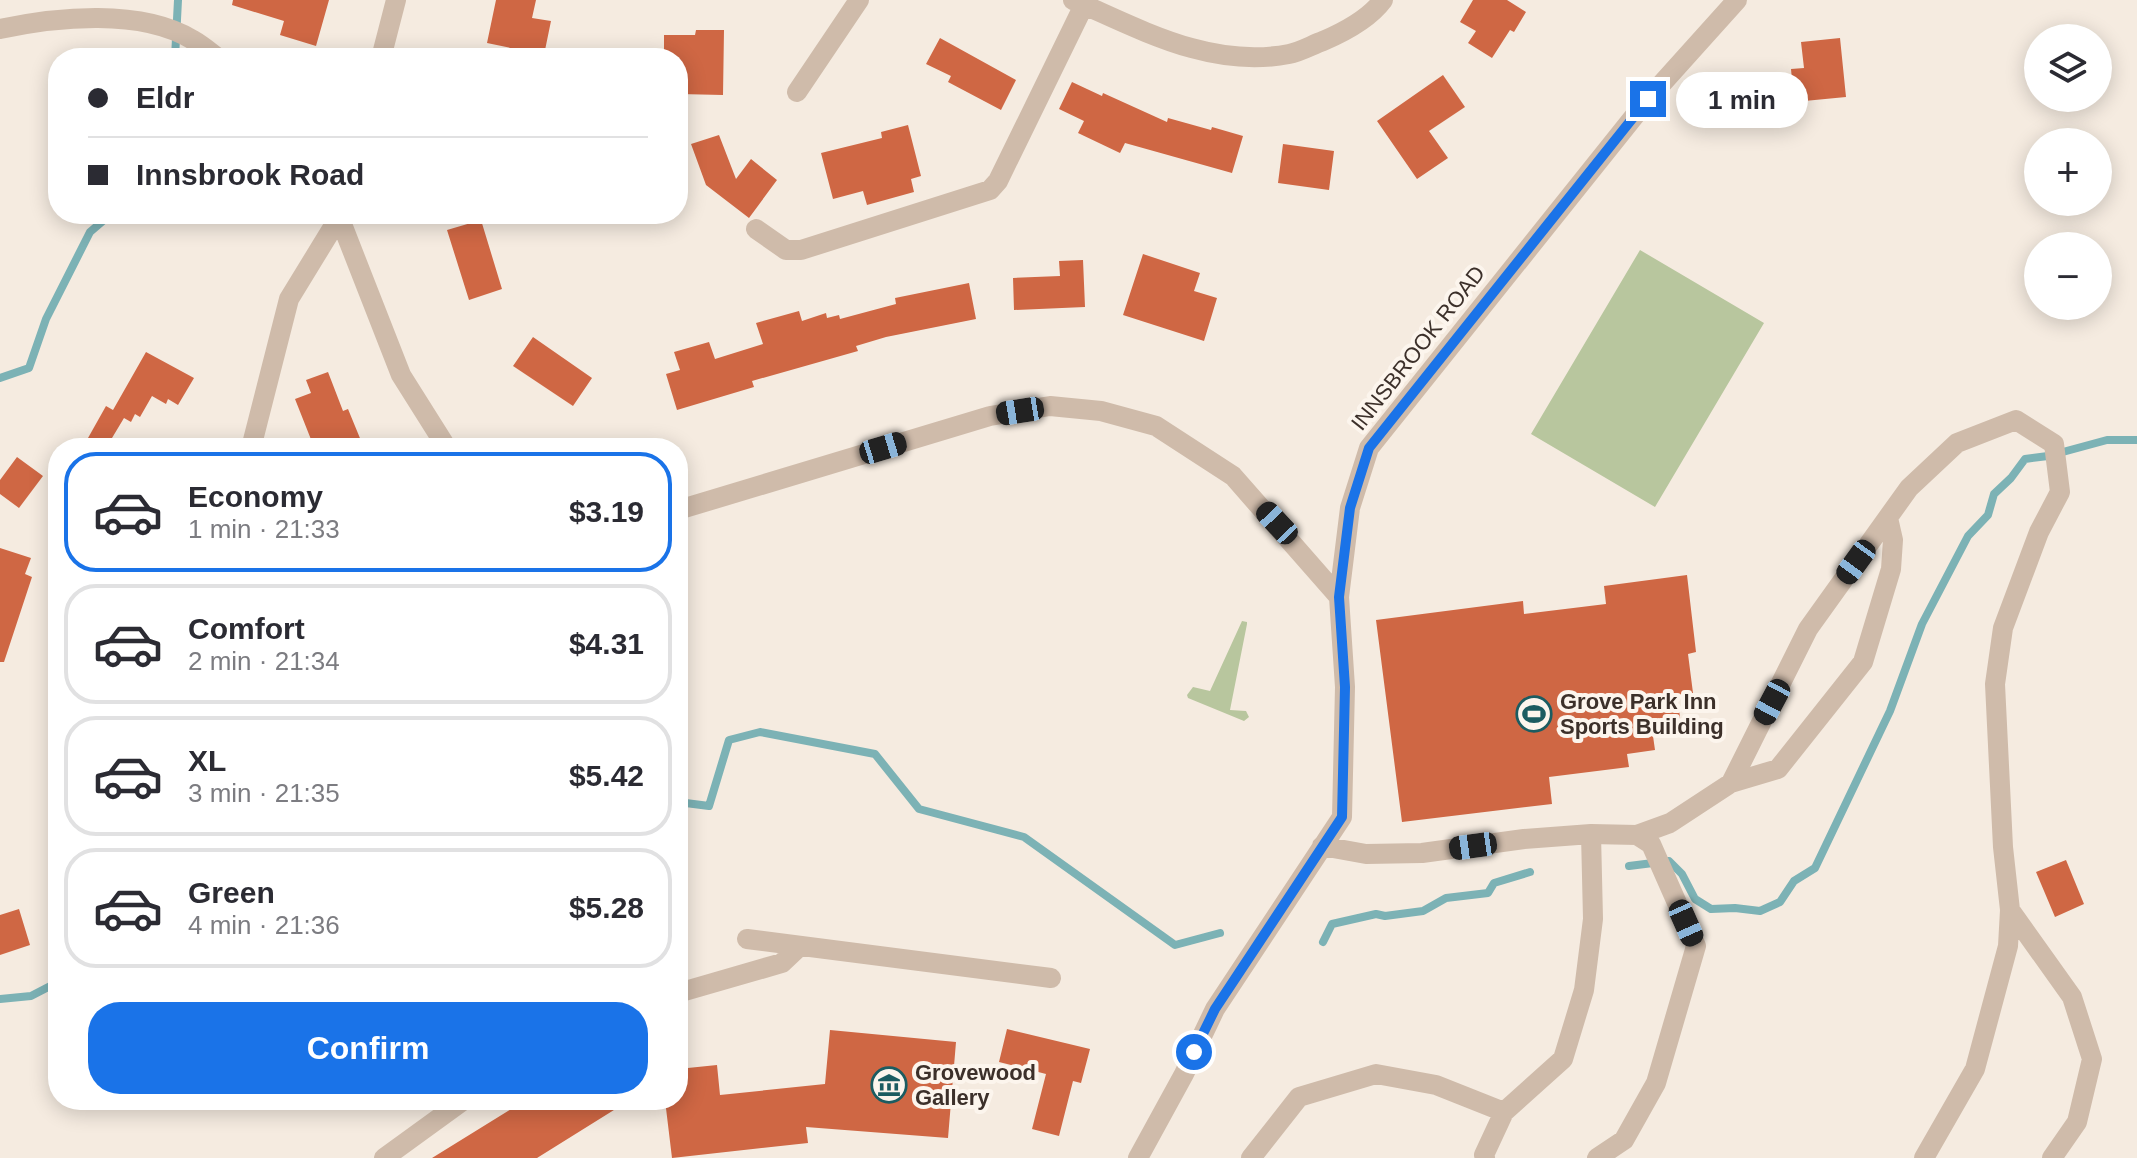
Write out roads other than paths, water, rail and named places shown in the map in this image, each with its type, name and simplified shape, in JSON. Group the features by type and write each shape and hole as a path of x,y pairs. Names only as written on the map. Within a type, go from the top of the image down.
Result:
{"street":[{"path":"384,48 396,0"},
{"path":"797,92 859,0"},
{"path":"756,229 786,250 801,250 990,190 998,181 1078,2 1155,36 1218,56 1256,58 1292,53 1339,34 1376,9 1383,0"},
{"name":"INNSBROOK ROAD","path":"1138,1158 1215,1009 1342,817 1345,687 1339,597 1350,508 1369,448 1648,99 1737,0"},
{"path":"0,29 67,18 154,25 191,38 204,48"},
{"path":"254,438 289,299 335,224"},
{"path":"343,224 401,375 441,438"},
{"path":"688,507 990,416 1050,406 1101,411 1156,426 1233,476 1339,597"},
{"path":"1731,783 1808,629 1909,488 1957,443 2016,420 2054,444 2060,492 2039,532 2003,628 1995,684 2002,832 2010,910 2008,946 1975,1069 1924,1158"},
{"path":"1322,846 1366,854 1422,853 1524,839 1591,834 1644,840 1731,783 1778,769 1863,662 1891,569 1893,540 1888,518"},
{"path":"1485,1158 1504,1112 1563,1059 1584,990 1593,919 1591,834"},
{"path":"1597,1158 1624,1140 1656,1083 1696,946 1665,875 1644,840"},
{"path":"2010,910 2072,997 2092,1059 2077,1122 2052,1158"},
{"path":"747,939 1051,978"},
{"path":"688,990 782,963 800,946"},
{"path":"1251,1158 1299,1097 1376,1074 1436,1085 1504,1112"},
{"path":"384,1158 450,1110"}],"waterway":[{"path":"176,48 178,0"},
{"path":"0,378 29,368 46,319 90,232 99,224"},
{"path":"1629,866 1669,861 1682,874 1695,899 1711,909 1760,911 1780,902 1794,881 1815,868 1890,711 1922,624 1968,536 1988,515 1994,494 2025,459 2107,440 2137,440"},
{"path":"688,803 709,806 729,740 760,732 875,754 919,809 1024,837 1175,945 1220,933"},
{"path":"1323,942 1332,924 1376,914 1385,916 1423,911 1446,898 1488,893 1494,883 1530,872"},
{"path":"0,999 31,996 48,987"}],"place":[{"name":"Grove Park Inn Sports Building","path":"1534,714"},
{"name":"Grovewood Gallery","path":"889,1085"}]}
